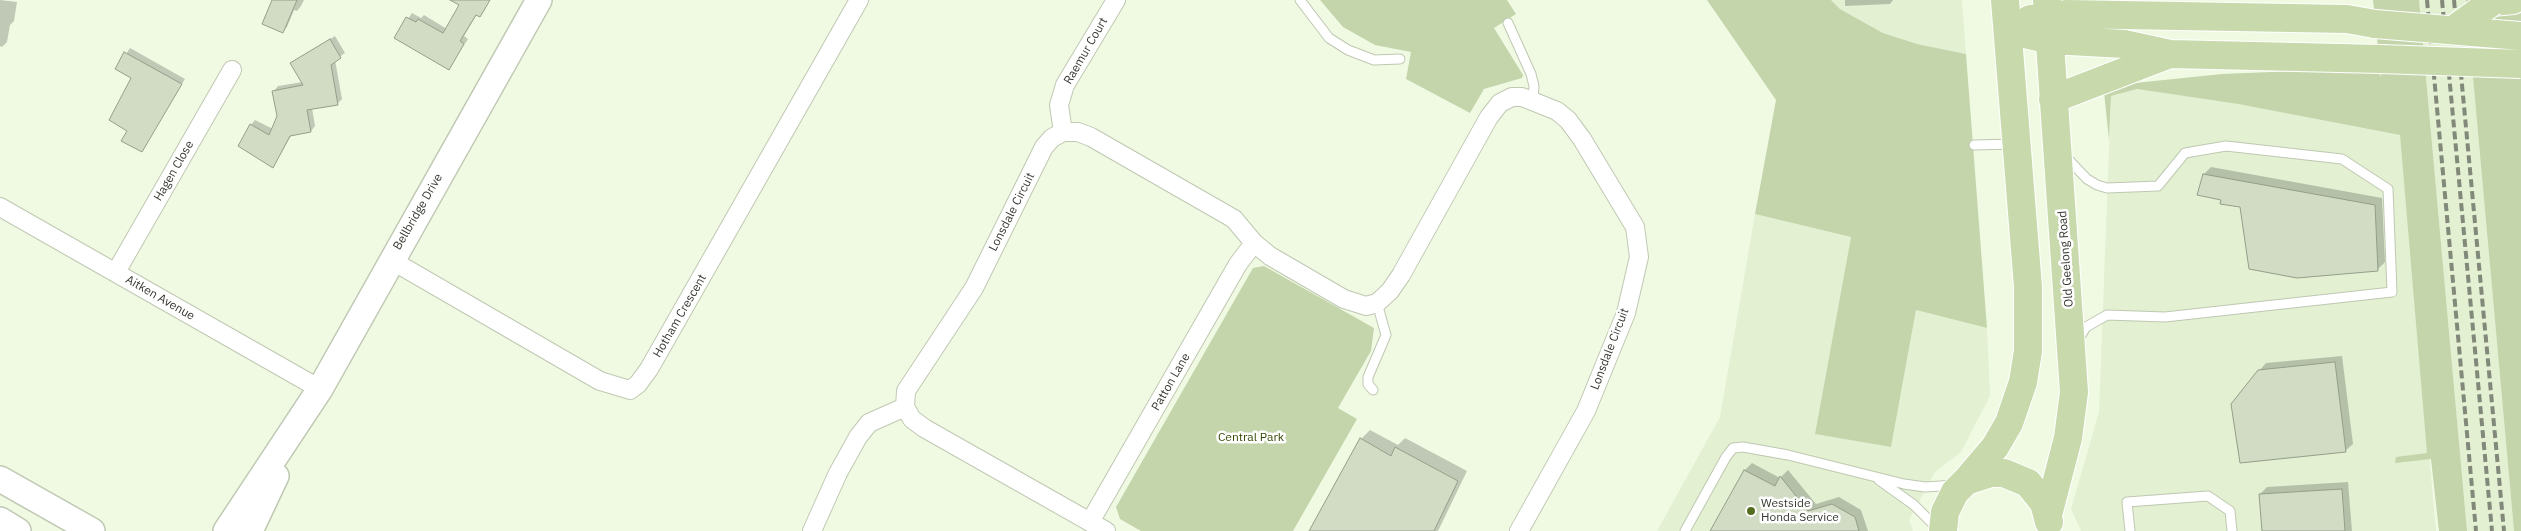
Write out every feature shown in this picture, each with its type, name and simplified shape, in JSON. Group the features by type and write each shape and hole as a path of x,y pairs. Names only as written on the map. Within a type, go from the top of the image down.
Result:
{"main road":[{"path":"1942,531 1949,501 1995,447 2009,423 2023,382 2027,358 2028,287 2005,0"},
{"path":"2453,30 2492,2 2513,0"},
{"path":"2008,30 2049,18 2347,19 2375,24 2521,36"},
{"path":"2049,18 2124,44 2170,54 2521,64"},
{"name":"Old Geelong Road","path":"2049,18 2074,362 2072,419 2051,524"},
{"path":"2054,100 2170,54"},
{"path":"1965,483 1978,475 1991,473 2016,476 2028,483 2037,492 2051,524"}],"street":[{"name":"Bellbridge Drive","path":"226,531 320,389 539,0"},
{"name":"Hotham Crescent","path":"391,260 600,381 630,390 638,384 650,369 859,0"},
{"name":"Raemur Court","path":"1063,132 1059,105 1065,85 1116,0"},
{"name":"Hagen Close","path":"116,272 232,70"},
{"name":"Lonsdale Circuit","path":"1377,303 1390,291 1401,275 1489,117 1500,103 1512,97 1522,97 1533,100 1568,120 1582,138 1635,228 1639,256 1626,313 1586,411 1519,531"},
{"path":"1063,132 1078,132 1091,137 1167,180 1234,220 1254,243 1270,256 1344,299 1366,306 1377,303"},
{"name":"Lonsdale Circuit","path":"905,407 906,391 974,288 1044,147 1052,138 1063,132"},
{"name":"Aitken Avenue","path":"0,207 320,389"},
{"name":"Patton Lane","path":"1098,527 1238,264 1254,243"},
{"path":"812,531 838,473 858,437 869,423 905,407 912,420 924,428 1098,527"},
{"name":"Bellbridge Drive","path":"250,531 268,496 297,424"},
{"path":"0,479 92,531"},
{"path":"0,520 18,531"}],"lane":[{"path":"1300,0 1329,38 1348,50 1374,60 1400,59"},
{"path":"1508,23 1531,74 1534,86 1533,100"},
{"path":"2057,141 2074,168 2097,185 2118,188 2158,186 2185,153 2226,146 2342,159 2388,189 2392,292 2165,317 2107,314 2093,321 2081,334 2077,342 2074,362"},
{"path":"1974,145 2016,144"},
{"path":"1373,390 1368,384 1368,377 1386,335 1377,303"},
{"path":"1685,531 1726,456 1734,448 1743,447 1788,455 1925,487 1965,483"},
{"path":"1873,476 1914,505 1942,531"},
{"path":"2130,531 2128,502 2208,496 2230,511 2232,531"}],"shaded area":[{"path":"1831,0 1962,0 1966,54 1917,44 1883,33 1840,9"},
{"path":"2419,0 2466,0 2514,531 2467,531"},
{"path":"2137,89 2238,104 2400,135 2436,531 2081,531 2071,509 2099,412 2111,96"},
{"path":"1755,214 1851,237 1815,434 1891,447 1916,310 1987,328 1990,396 1961,452 1935,472 1909,520 1913,531 1657,531 1720,417"}],"green space":[{"path":"1320,0 1507,0 1516,14 1494,28 1523,75 1522,78 1484,89 1470,113 1406,79 1411,52 1375,45 1343,27"},
{"path":"1707,0 1831,0 1840,9 1883,33 1917,44 1966,54 1987,328 1916,310 1891,447 1815,434 1851,237 1755,214 1776,100"},
{"path":"2373,0 2419,0 2467,531 2439,531 2431,459 2395,463 2396,457 2427,453 2400,135 2238,104 2137,89 2111,96 2109,140 2104,92 2135,83 2222,74 2345,69 2377,69 2381,77"},
{"path":"2466,0 2521,0 2521,531 2514,531"},
{"name":"Central Park","path":"1264,266 1374,328 1371,351 1338,408 1357,419 1293,531 1141,531 1120,519 1116,507 1253,268"}],"building":[{"path":"272,0 297,0 283,33 262,24"},
{"path":"450,0 490,0 480,17 476,15 460,41 464,44 449,70 394,38 406,17 416,22 418,19 443,33 459,5"},
{"path":"330,39 341,58 331,65 338,105 307,110 311,132 290,136 273,168 238,146 250,124 269,135 277,116 272,91 303,85 290,63"},
{"path":"124,52 182,84 142,152 121,141 127,131 109,120 131,78 115,69"},
{"path":"2203,174 2375,205 2378,271 2297,278 2249,269 2240,207 2220,204 2221,200 2197,195"},
{"path":"2335,362 2346,452 2240,463 2231,404 2258,370"},
{"path":"1360,438 1391,456 1395,447 1458,481 1434,531 1309,531"},
{"name":"Westside Honda Service","path":"1744,470 1775,486 1780,476 1808,511 1832,504 1855,517 1859,531 1710,531"},
{"path":"2342,489 2345,531 2262,531 2259,494"}],"railway":[{"path":"2427,0 2476,531"},
{"path":"2442,0 2492,531"},
{"path":"2454,0 2504,531"}],"place":[{"name":"Westside Honda Service","path":"1751,511"}]}
